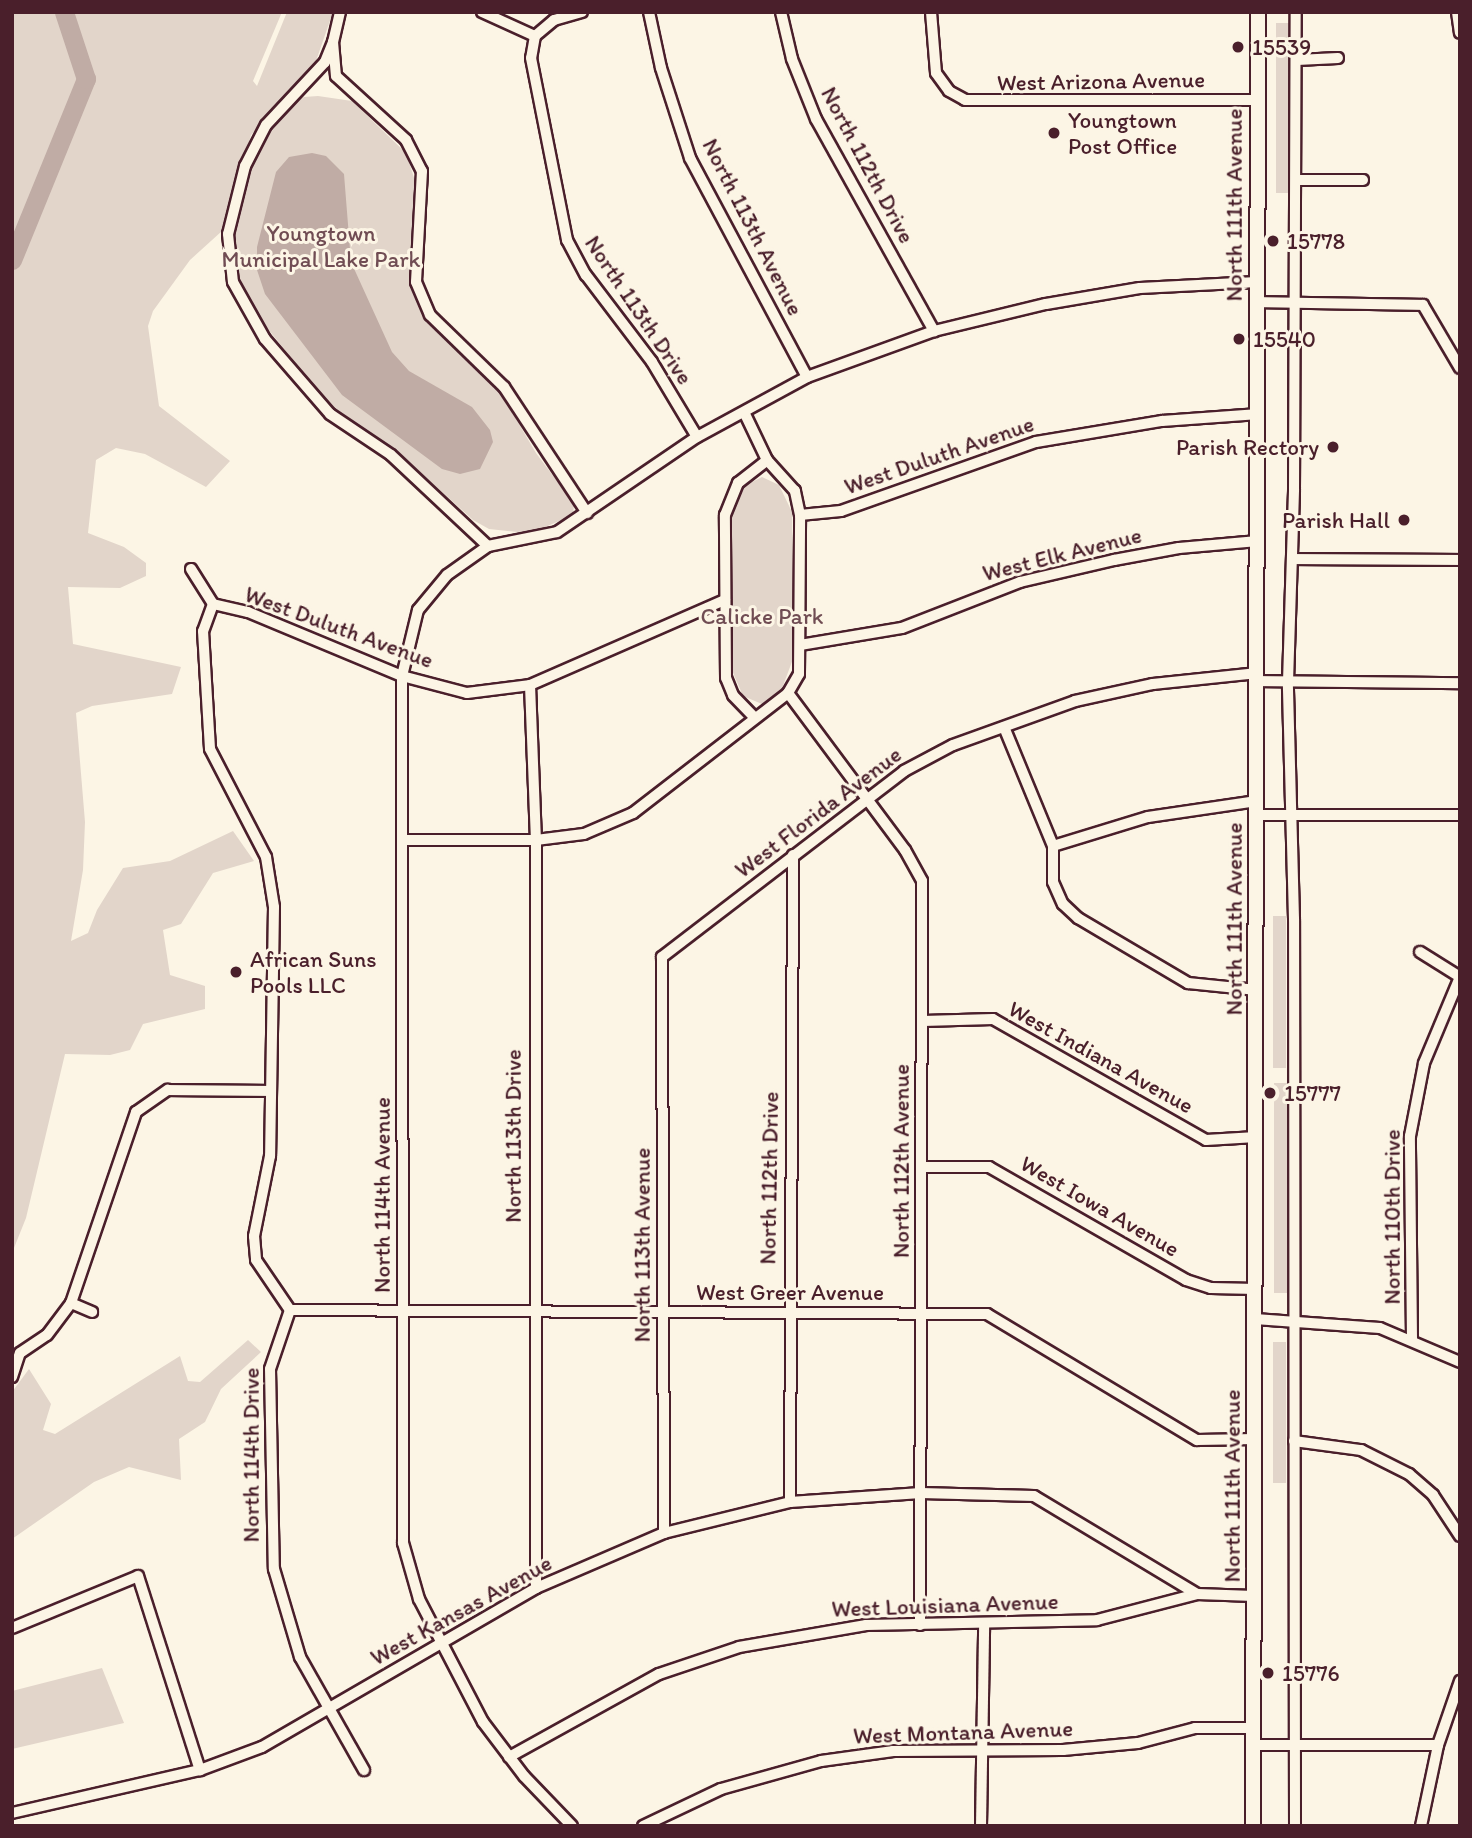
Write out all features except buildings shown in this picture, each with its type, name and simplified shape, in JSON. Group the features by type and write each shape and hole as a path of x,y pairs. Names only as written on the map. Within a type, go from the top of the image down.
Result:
{"street":[{"path":"340,12 325,62 266,125 245,166 228,234 233,282 265,339 330,414 391,455 488,547 545,536 587,513 697,437 807,377 934,331 1140,288 1257,282"},
{"path":"482,12 535,36 554,20 582,12"},
{"name":"North 113th Avenue","path":"649,12 661,68 690,158 807,377"},
{"name":"North 112th Drive","path":"781,12 792,59 816,119 934,331"},
{"name":"West Arizona Avenue","path":"930,12 934,66 949,91 983,103 1257,100"},
{"name":"North 111th Avenue","path":"1253,1826 1259,414 1258,12"},
{"path":"1295,1826 1291,815 1288,682 1296,303 1296,12"},
{"path":"1457,12 1460,33"},
{"name":"North 113th Drive","path":"535,36 531,58 567,240 586,275 652,362 697,437"},
{"path":"333,42 336,76 406,139 422,171 416,282 430,315 504,387 587,513"},
{"path":"1297,60 1338,58"},
{"path":"1297,180 1363,180"},
{"path":"1257,302 1423,305 1460,368"},
{"path":"404,840 536,840 584,834 633,813 754,717 788,694 799,674 800,515 795,491 767,460 744,412"},
{"name":"West Duluth Avenue","path":"800,515 841,511 1036,442 1162,421 1259,414"},
{"path":"754,717 733,695 726,678 724,600 727,501 738,483 767,460"},
{"name":"West Elk Avenue","path":"800,645 861,638 902,628 1020,582 1114,560 1179,548 1258,541"},
{"name":"North 114th Avenue","path":"488,547 447,575 418,610 402,676 404,1543 419,1599 483,1722 509,1758 572,1826"},
{"path":"1292,559 1460,560"},
{"path":"191,569 213,604 203,631 210,749 266,857 274,907 270,1156 254,1236 256,1260 290,1310"},
{"name":"West Duluth Avenue","path":"213,604 248,612 402,676 467,694 530,685 724,600"},
{"name":"West Florida Avenue","path":"662,957 904,771 953,745 1075,701 1153,684 1257,677 1288,682 1460,683"},
{"name":"North 113th Drive","path":"530,685 536,840 533,1312 536,1588"},
{"name":"North 112th Avenue","path":"788,694 867,798 922,881 920,1625"},
{"path":"1004,727 1053,846 1053,882 1063,904 1078,918 1188,983 1210,989 1257,990"},
{"path":"1053,846 1148,817 1257,808 1291,815 1460,815"},
{"name":"North 112th Drive","path":"790,1502 788,1313 793,855"},
{"name":"North 110th Drive","path":"1412,1339 1410,1136 1424,1063 1460,977 1420,952"},
{"name":"North 113th Avenue","path":"662,957 664,1533"},
{"name":"West Indiana Avenue","path":"923,1021 993,1019 1206,1140 1256,1137"},
{"path":"12,1377 20,1353 47,1335 71,1303 136,1112 168,1090 270,1091"},
{"name":"West Iowa Avenue","path":"923,1167 989,1167 1186,1280 1211,1288 1256,1289"},
{"path":"71,1303 92,1312"},
{"name":"West Greer Avenue","path":"290,1310 986,1314 1197,1440 1255,1439"},
{"name":"North 114th Drive","path":"290,1310 270,1369 271,1546 291,1635 327,1709 364,1770"},
{"path":"1255,1319 1294,1319 1380,1328 1412,1339 1460,1363"},
{"path":"1294,1441 1361,1450 1409,1474 1433,1495 1460,1536"},
{"name":"West Kansas Avenue","path":"12,1813 200,1770 262,1747 444,1645 536,1588 664,1533 790,1502 921,1493 1034,1496 1197,1594 1254,1596"},
{"path":"12,1628 138,1576 200,1770"},
{"name":"West Louisiana Avenue","path":"509,1758 659,1674 739,1647 815,1631 1097,1620 1197,1594"},
{"path":"981,1826 984,1625"},
{"path":"1421,1826 1438,1745 1460,1681"},
{"name":"West Montana Avenue","path":"643,1826 709,1794 784,1769 872,1753 1063,1750 1138,1743 1195,1728 1253,1728"},
{"path":"1253,1745 1438,1745"}],"green space":[{"path":"12,12 282,12 253,81 257,86 287,12 333,12 316,61 251,135 222,231 190,260 153,311 148,326 159,406 230,461 206,487 145,454 116,448 96,460 88,533 124,547 146,563 146,576 120,588 68,587 73,644 181,667 172,694 92,706 76,713 85,822 83,870 71,941 88,933 97,910 123,868 170,861 233,831 254,861 213,873 181,924 163,930 170,975 205,986 205,1009 143,1024 130,1050 110,1055 65,1054 26,1218 12,1253"},
{"path":"1276,23 1289,23 1289,193 1276,193"},
{"name":"Youngtown Municipal Lake Park","path":"318,96 352,101 406,153 416,184 409,266 414,296 439,334 496,385 536,453 574,504 573,515 536,531 517,532 489,529 473,520 407,460 331,407 251,308 238,282 232,239 251,166 263,139 290,107 304,97"},
{"name":"Calicke Park","path":"762,477 779,485 792,512 793,659 781,691 762,704 743,696 731,668 732,514 744,486"},
{"path":"1273,916 1286,916 1286,1068 1273,1068"},
{"path":"1274,1083 1287,1083 1287,1293 1274,1293"},
{"path":"248,1340 261,1352 221,1389 205,1422 179,1439 181,1480 129,1467 94,1482 12,1539 12,1392 29,1369 51,1404 43,1430 55,1434 180,1356 188,1381 200,1382"},
{"path":"1273,1342 1286,1342 1286,1483 1273,1483"},
{"path":"102,1668 124,1723 12,1749 12,1691"}],"shaded area":[{"path":"312,153 326,156 344,174 351,262 392,352 409,371 472,407 490,430 493,442 480,469 460,474 442,469 342,395 265,294 257,270 257,247 276,172 289,157"}],"waterway":[{"path":"12,260 86,79 64,12"}],"place":[{"name":"15539","path":"1238,47"},
{"name":"Youngtown Post Office","path":"1054,133"},
{"name":"15778","path":"1273,241"},
{"name":"15540","path":"1239,339"},
{"name":"Parish Rectory","path":"1333,447"},
{"name":"Parish Hall","path":"1404,520"},
{"name":"African Suns Pools LLC","path":"236,972"},
{"name":"15777","path":"1270,1093"},
{"name":"15776","path":"1268,1673"}]}
